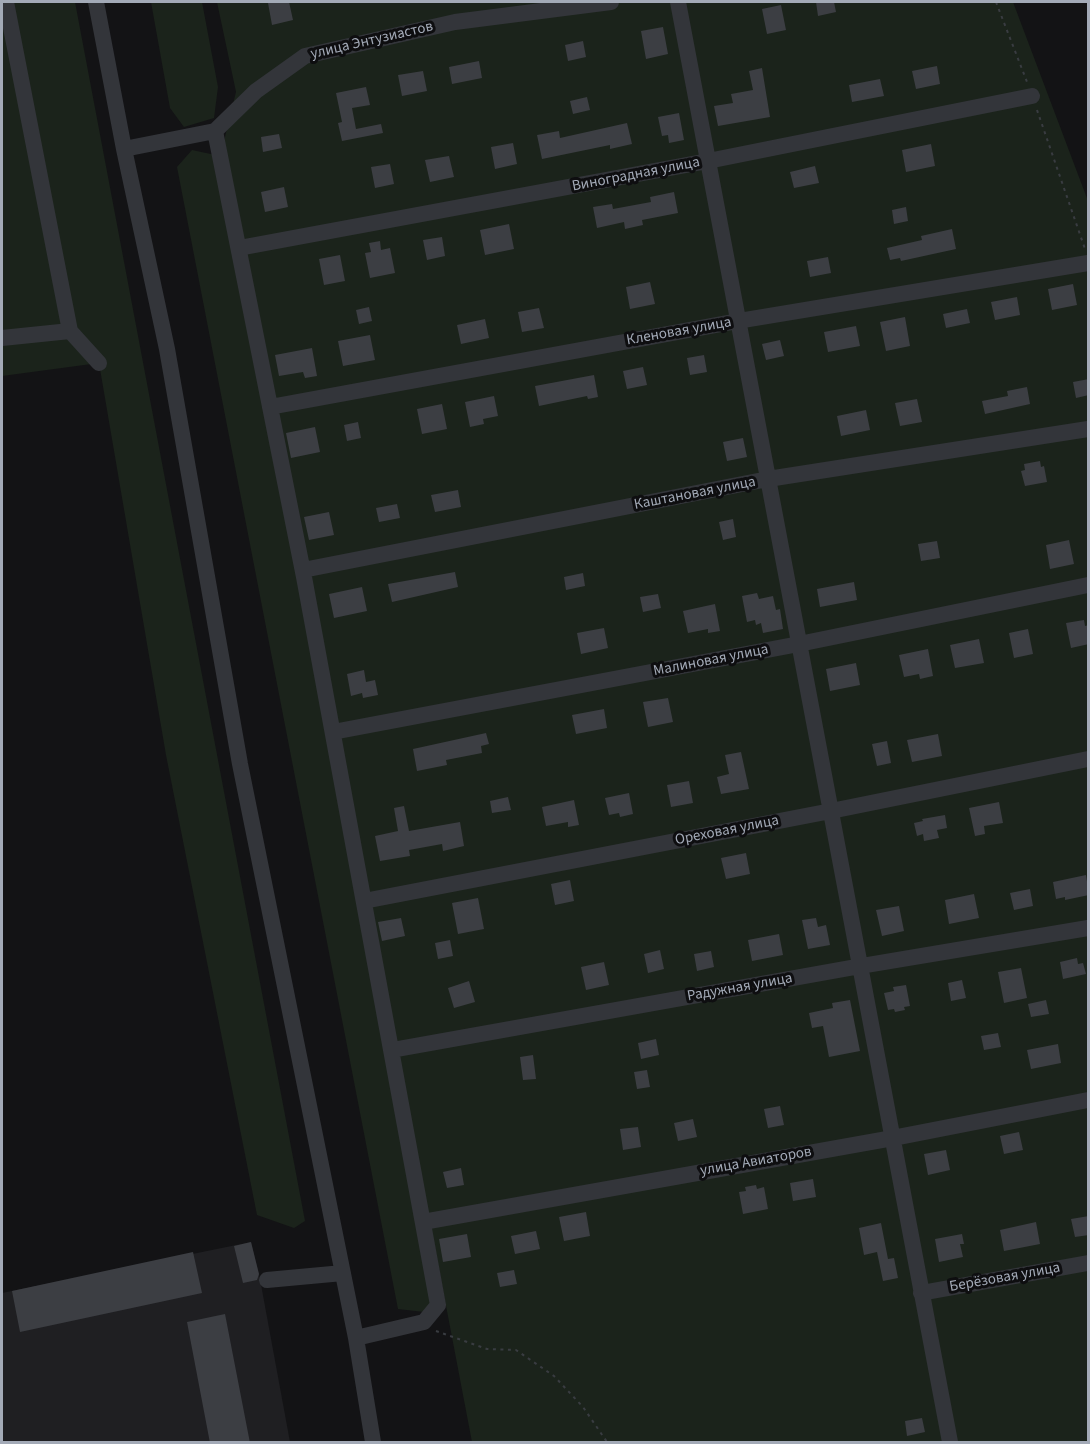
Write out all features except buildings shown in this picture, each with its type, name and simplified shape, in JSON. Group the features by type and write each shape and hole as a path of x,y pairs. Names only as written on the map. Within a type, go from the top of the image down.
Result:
{"street":[{"path":"6,2 70,331 99,363"},
{"path":"96,2 124,149 167,350 240,764 356,1338 373,1443"},
{"name":"улица Энтузиастов","path":"215,131 256,91 305,56 455,22 611,2"},
{"path":"678,2 950,1443"},
{"name":"Виноградная улица","path":"239,248 708,161 1032,96"},
{"path":"124,149 215,131 303,570 438,1305 424,1322 356,1338"},
{"name":"Кленовая улица","path":"270,407 1087,256"},
{"path":"2,338 70,331"},
{"name":"Каштановая улица","path":"303,570 768,479 1089,429"},
{"name":"Малиновая улица","path":"333,732 799,644 1089,585"},
{"name":"Ореховая улица","path":"364,901 1089,759"},
{"name":"Радужная улица","path":"392,1050 861,966 1089,928"},
{"name":"улица Авиаторов","path":"423,1222 893,1138 1089,1100"},
{"name":"Берёзовая улица","path":"921,1293 1089,1263"},
{"path":"267,1280 342,1273"}],"path":[{"path":"996,2 1032,96 1087,256"},
{"path":"424,1322 434,1330 487,1349 516,1350 554,1376 583,1407 608,1443"}],"shaded area":[{"path":"2,2 75,2 305,1221 294,1228 257,1215 166,755 99,363 2,376"},
{"path":"151,2 202,2 218,87 214,118 184,127 170,108"},
{"path":"217,2 1013,2 1088,201 1088,1442 472,1442 224,141 236,92"},
{"path":"192,150 220,156 438,1305 424,1312 398,1309 177,167"},
{"path":"251,1242 290,1442 2,1442 2,1293"}]}
